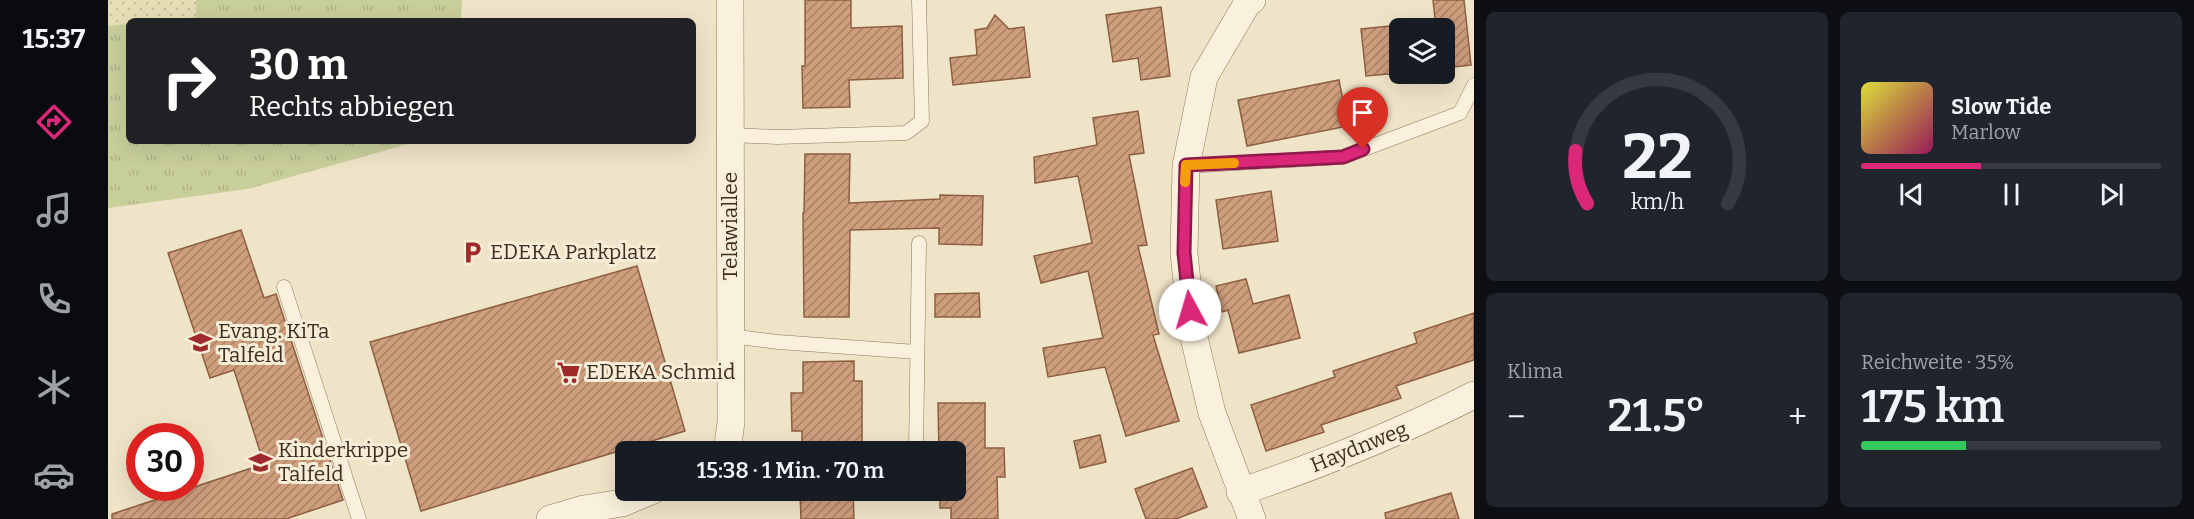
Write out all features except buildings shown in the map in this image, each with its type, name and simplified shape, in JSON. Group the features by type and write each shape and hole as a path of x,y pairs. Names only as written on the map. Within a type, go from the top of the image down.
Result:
{"street":[{"name":"Telawiallee","path":"728,441 731,422 730,0"},
{"path":"1249,1 1204,77 1186,165 1184,253 1192,329 1212,413 1252,519"},
{"name":"Haydnweg","path":"1240,492 1353,451 1474,395"},
{"path":"550,519 584,509 621,511 636,501"}],"lane":[{"path":"731,135 777,137 906,133 922,121 919,0"},
{"path":"1186,165 1343,157 1460,113 1474,85"},
{"path":"916,441 919,243"},
{"path":"284,287 359,519"},
{"path":"730,336 778,342 917,352"}],"shaded area":[{"path":"108,0 196,0 196,17 126,18 126,24 108,26"}],"green space":[{"path":"196,0 462,0 461,18 186,18 196,17"},
{"path":"126,24 126,144 408,144 248,189 108,208 108,26"}],"slow traffic":[{"path":"1185,182 1186,165 1234,163"}],"place":[{"name":"EDEKA Parkplatz","path":"472,252"},
{"name":"Evang. KiTa Talfeld","path":"200,343"},
{"name":"EDEKA Schmid","path":"568,372"},
{"name":"Kinderkrippe Talfeld","path":"260,462"}],"route":[{"path":"1190,310 1184,253 1186,165 1343,157 1363,149"}]}
